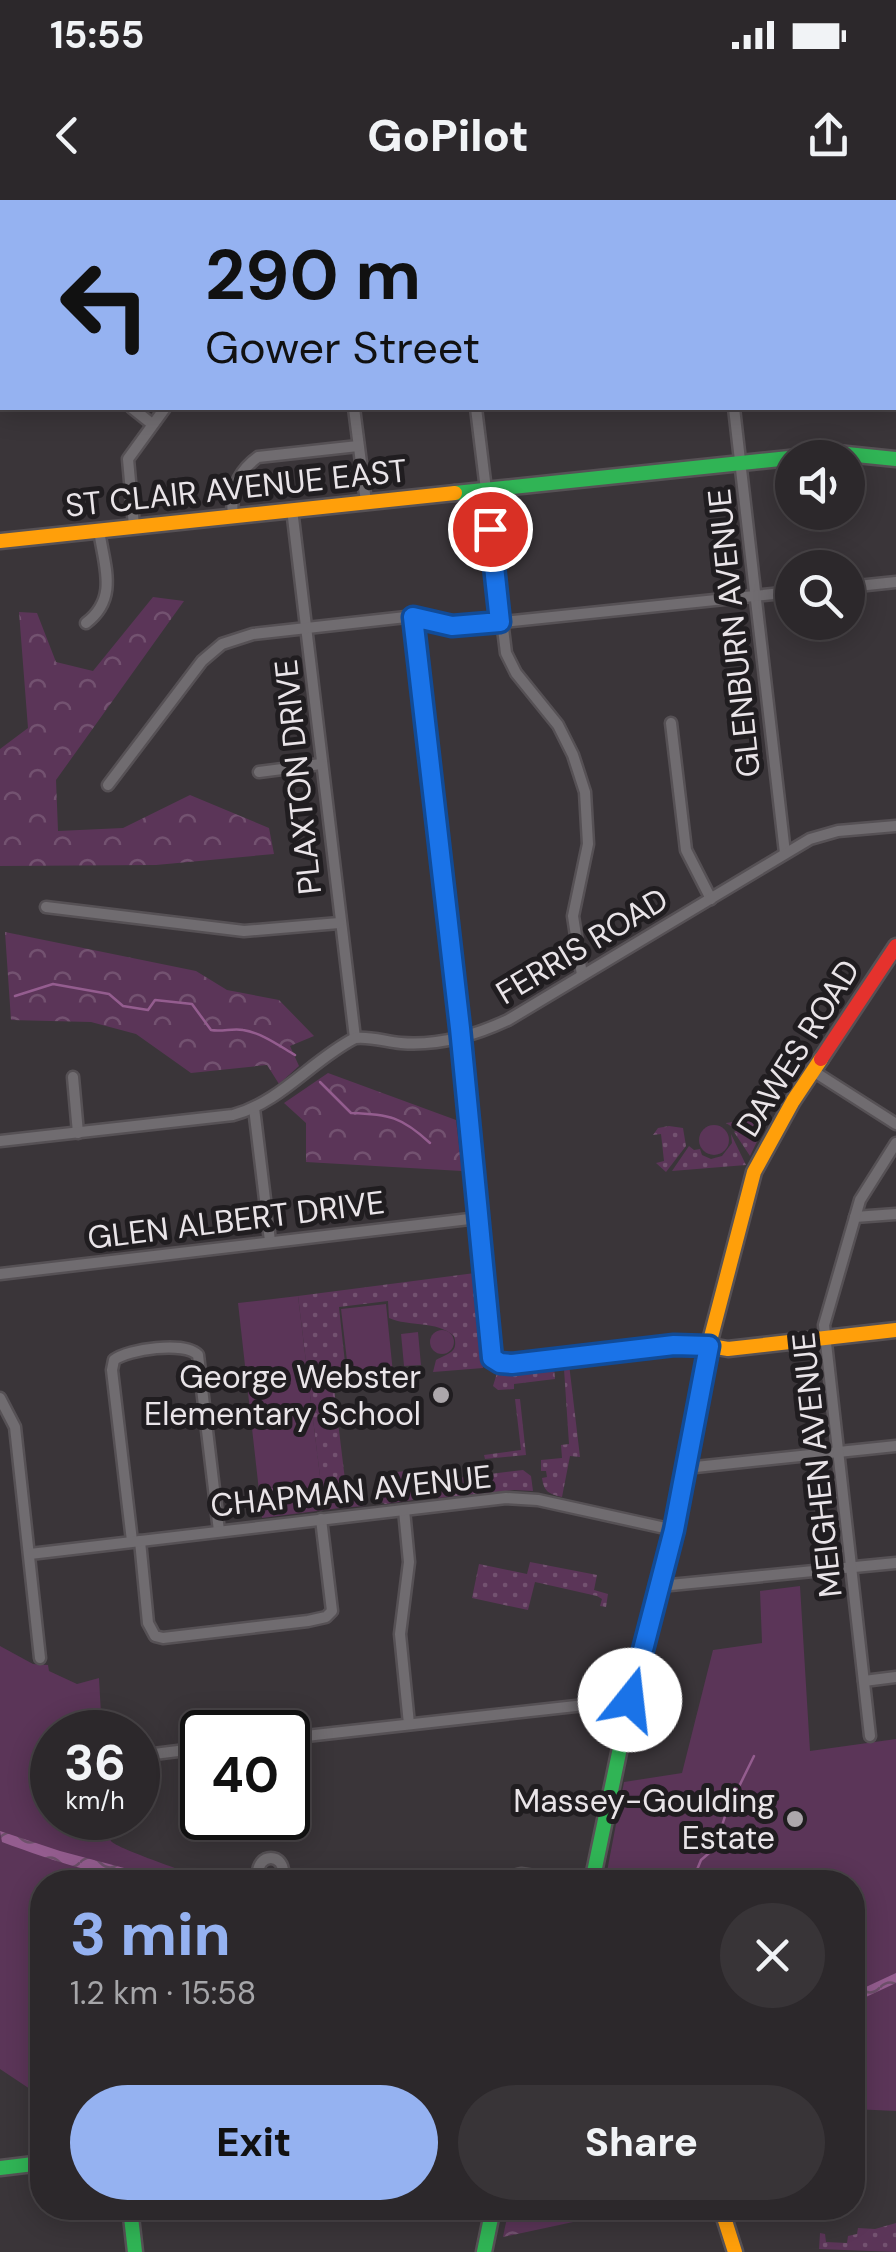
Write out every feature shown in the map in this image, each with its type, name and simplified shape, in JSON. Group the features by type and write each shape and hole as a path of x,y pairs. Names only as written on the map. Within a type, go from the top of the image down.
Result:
{"street":[{"path":"134,410 152,424"},
{"path":"134,526 128,459 163,410"},
{"path":"354,410 366,502"},
{"path":"476,410 500,622 510,664 558,725 585,792 588,844 573,916 582,975"},
{"name":"GLENBURN AVENUE","path":"734,410 785,853"},
{"path":"233,516 233,487 258,457 358,446"},
{"name":"ST CLAIR AVENUE EAST","path":"0,541 837,453 896,459"},
{"name":"PLAXTON DRIVE","path":"292,510 355,1038"},
{"path":"86,622 103,608 107,597 100,530"},
{"path":"865,585 896,582"},
{"path":"108,785 202,661 216,648 244,635 413,617 452,626 775,594"},
{"path":"413,617 492,1358 500,1363 674,1345 728,1350 896,1330"},
{"path":"671,723 686,850 711,898"},
{"path":"259,772 321,764"},
{"name":"FERRIS ROAD","path":"355,1038 418,1043 460,1038 508,1020 785,853 824,834 896,826"},
{"path":"46,907 244,931 339,922"},
{"name":"DAWES ROAD","path":"595,1870 630,1700 674,1530 709,1346 754,1172 774,1131 896,946"},
{"path":"0,1142 218,1117 254,1108 355,1038"},
{"path":"812,1072 896,1124"},
{"path":"73,1077 78,1133"},
{"path":"254,1108 270,1241"},
{"name":"MEIGHEN AVENUE","path":"870,1736 826,1318 863,1193 896,1143"},
{"path":"855,1217 896,1214"},
{"name":"GLEN ALBERT DRIVE","path":"0,1274 478,1218"},
{"path":"219,1530 198,1354 185,1346 127,1353 114,1360 112,1370 148,1623 156,1636 326,1617 332,1611 321,1520"},
{"path":"0,1398 15,1427 40,1658"},
{"path":"686,1468 896,1446"},
{"name":"CHAPMAN AVENUE","path":"30,1554 521,1498 674,1530"},
{"path":"404,1510 409,1562 400,1634 409,1724"},
{"path":"660,1586 896,1562"},
{"path":"864,1681 896,1678"},
{"path":"310,1735 630,1700"},
{"path":"258,1870 266,1858 275,1858 284,1870"},
{"path":"0,2168 30,2164"},
{"path":"132,2220 136,2252"},
{"path":"484,2252 490,2220"},
{"path":"725,2220 735,2252"}],"green space":[{"path":"153,597 184,601 56,780 58,831 123,828 190,795 269,828 274,854 156,865 0,866 0,749 28,728 19,612 37,613 56,662 93,671"},
{"path":"5,932 196,971 227,990 279,1000 314,1036 290,1046 299,1066 279,1084 267,1065 191,1073 136,1034 91,1022 11,1020"},
{"path":"328,1073 456,1120 462,1171 306,1162 306,1123 284,1103"},
{"path":"760,1118 767,1121 750,1156 734,1132 737,1130 726,1123"},
{"path":"714,1125 728,1134 729,1140 720,1154 714,1155 700,1146 699,1140 708,1126"},
{"path":"658,1128 683,1128 686,1146 666,1172 656,1163 664,1161 661,1134 653,1135"},
{"path":"731,1134 746,1165 672,1171 689,1146 700,1149 702,1155 711,1159 722,1156 732,1143"},
{"path":"475,1273 483,1368 433,1372 436,1360 454,1349 454,1336 439,1328 389,1318 388,1301 339,1307 345,1363 339,1377 333,1380 345,1480 347,1493 363,1492 368,1499 364,1506 340,1508 334,1478 320,1477 298,1296"},
{"path":"298,1296 320,1476 334,1478 340,1508 262,1518 238,1303"},
{"path":"386,1304 393,1373 349,1378 341,1309"},
{"path":"442,1330 454,1342 442,1354 430,1342"},
{"path":"418,1332 421,1365 404,1366 401,1334"},
{"path":"569,1364 580,1457 570,1456 562,1497 546,1489 542,1478 547,1477 546,1471 541,1471 541,1460 562,1458 561,1445 569,1444 564,1369"},
{"path":"554,1366 555,1379 514,1384 514,1389 498,1390 493,1386 497,1373"},
{"path":"515,1399 520,1399 526,1455 485,1459 484,1455 521,1450"},
{"path":"523,1470 531,1476 533,1491 438,1498 435,1487 442,1480"},
{"path":"406,1471 413,1500 385,1504 380,1501 378,1492 390,1488 388,1473"},
{"path":"530,1562 597,1575 594,1590 608,1594 606,1607 600,1606 602,1599 597,1596 535,1582 528,1610 472,1598 479,1564 527,1574"},
{"path":"800,1586 810,1751 896,1739 896,2111 865,2110 865,1870 607,1870 624,1782 682,1773 713,1650 762,1643 760,1591"},
{"path":"0,1646 33,1664 48,1665 49,1671 77,1684 99,1678 101,1710 30,1710 30,1840 111,1840 182,1870 30,1870 30,2089 0,2069"},
{"path":"507,2220 582,2220 503,2237"},
{"path":"896,2223 896,2252 819,2249 820,2233 825,2234 826,2242 847,2243 848,2236 857,2234 858,2228 875,2229"}],"water":[{"path":"274,1488 282,1491 282,1507 274,1510 266,1507 263,1499 266,1491"},
{"path":"0,1831 132,1870 90,1870 2,1842"},
{"path":"896,1973 896,1983 865,1997 865,1987"}],"waterway":[{"path":"15,996 53,984 109,994 123,1006 148,1010 155,1000 192,1004 211,1030 250,1032 295,1055"},
{"path":"320,1082 351,1113 394,1119 430,1143"},
{"path":"697,1870 701,1860 715,1848 726,1813 754,1756"}],"traffic: fast":[{"path":"455,493 837,453 896,459"},
{"path":"413,617 495,1362 506,1363"},
{"path":"595,1870 630,1700 674,1530 695,1420"},
{"path":"0,2168 30,2164"},
{"path":"131,2220 135,2252"},
{"path":"484,2252 491,2220"}],"traffic: slow":[{"path":"0,541 455,493"},
{"path":"695,1420 711,1337 754,1172 821,1059"},
{"path":"506,1363 673,1345 728,1349 896,1330"},
{"path":"725,2220 735,2252"}],"traffic: jam":[{"path":"821,1059 896,946"}],"place":[{"name":"George Webster Elementary School","path":"441,1395"},
{"name":"Massey-Goulding Estate","path":"795,1819"}],"route":[{"path":"490,529 500,622 452,626 413,617 460,1028 492,1358 512,1364 674,1345 709,1346 674,1530 630,1700"}]}
